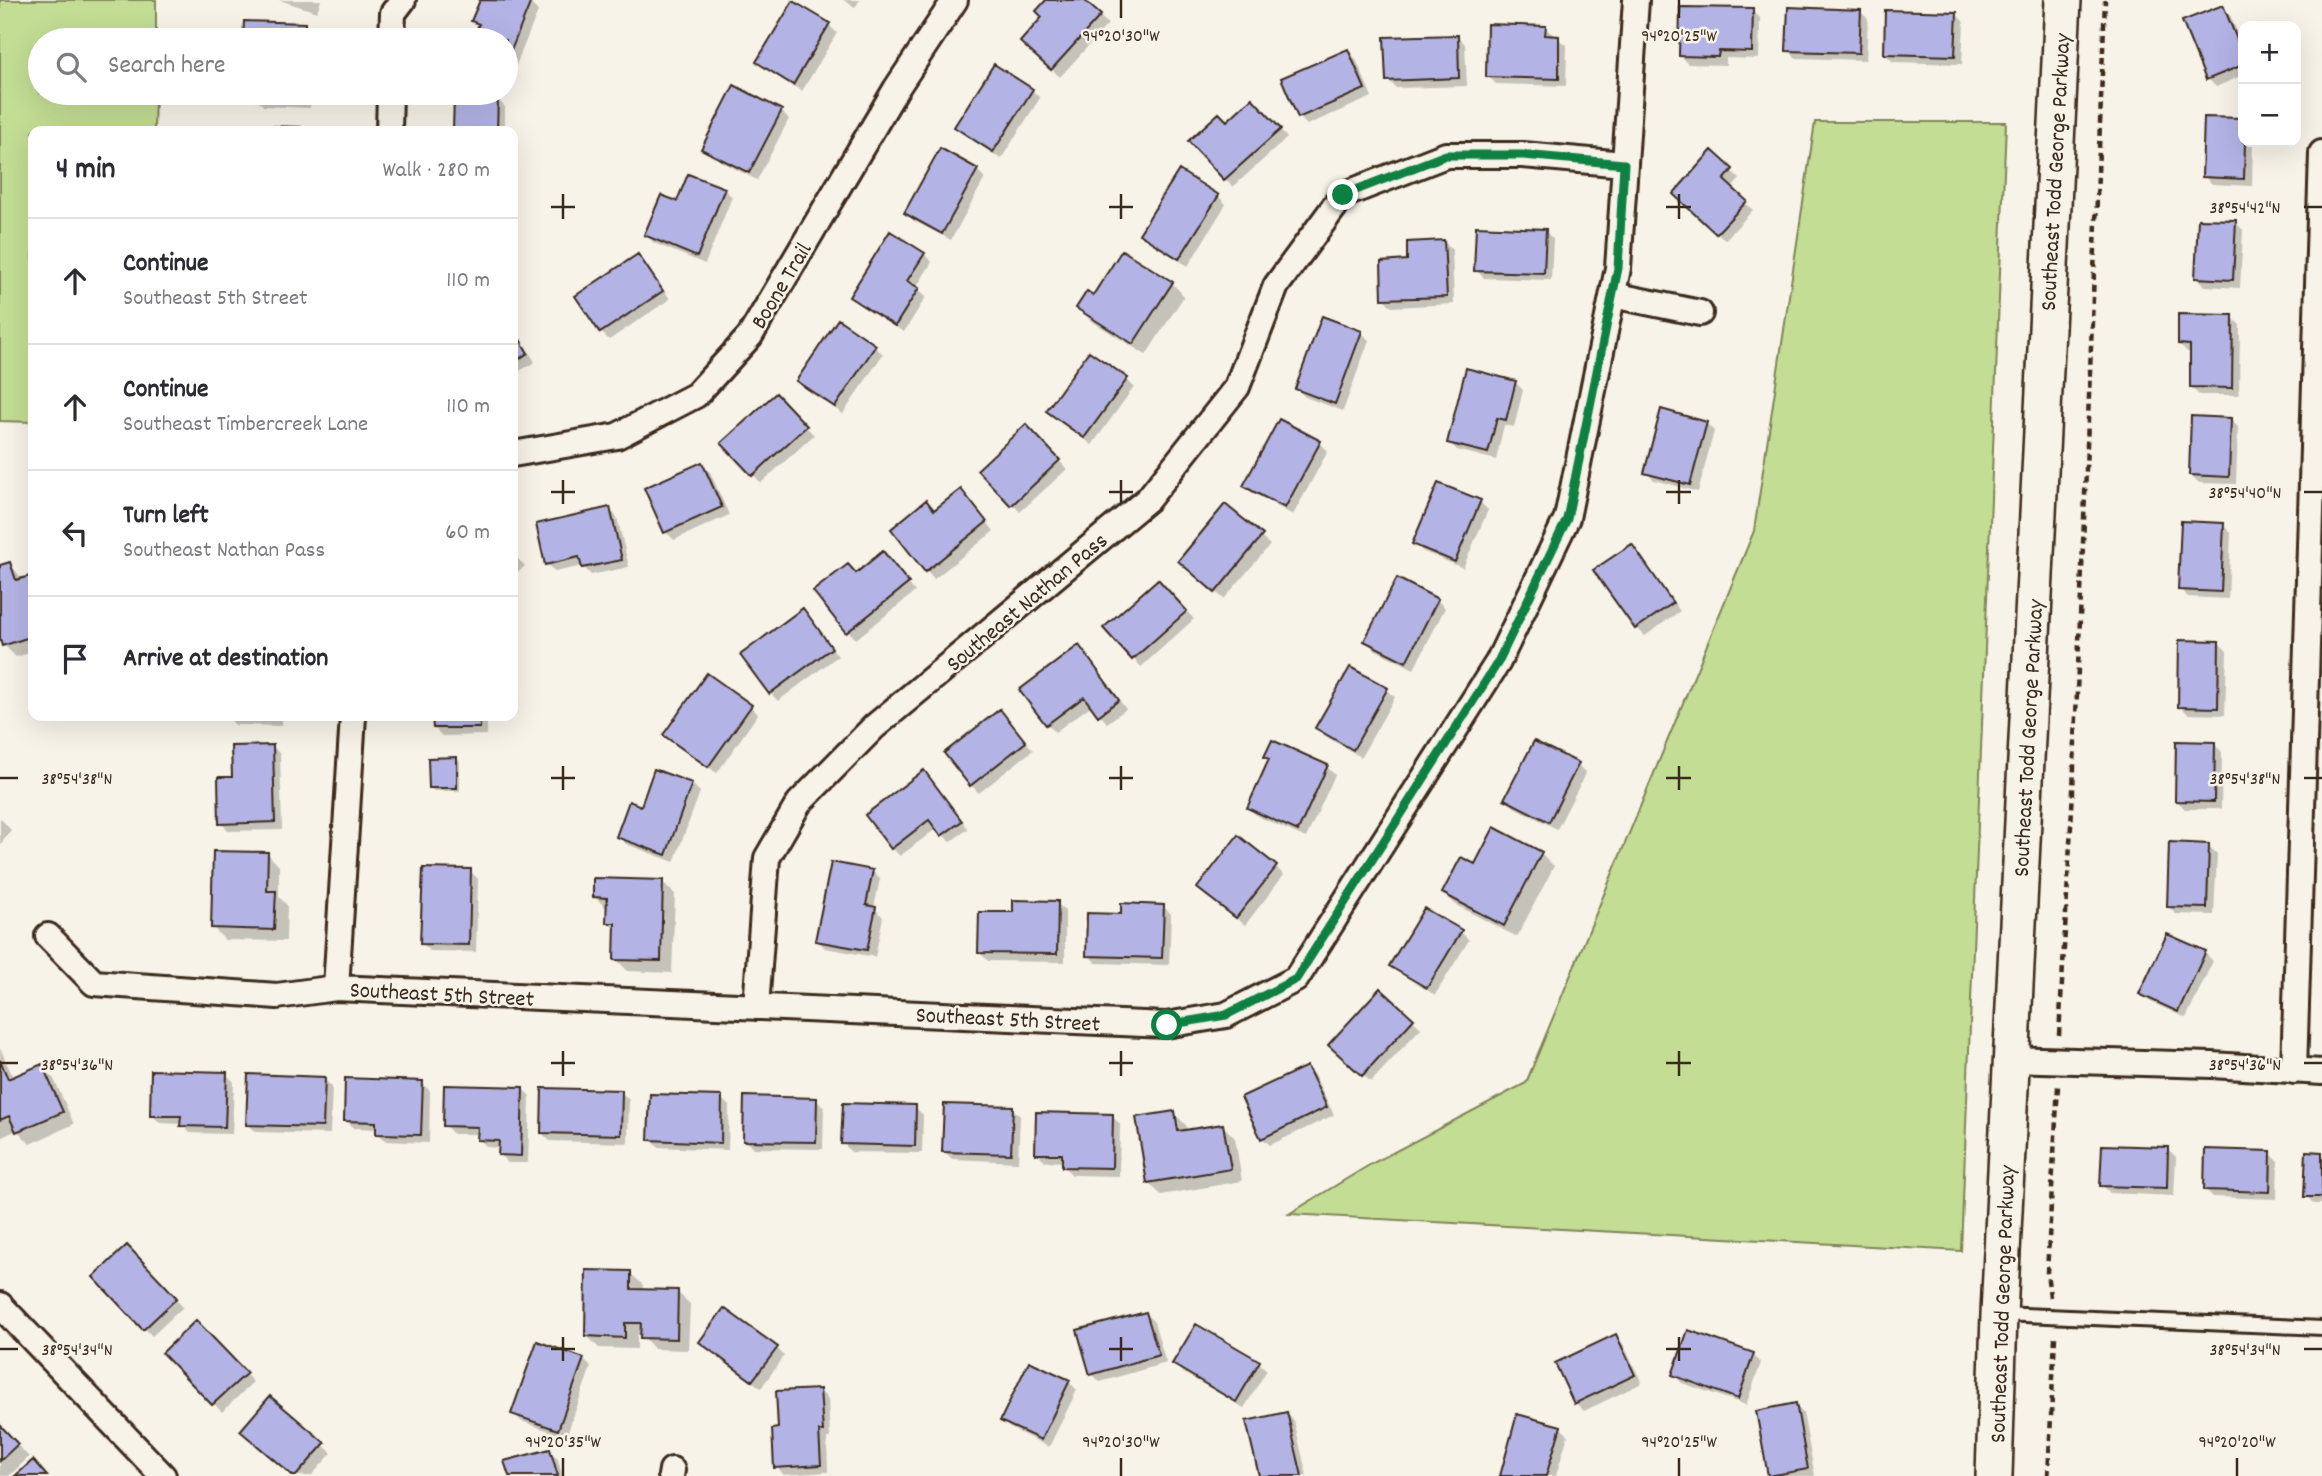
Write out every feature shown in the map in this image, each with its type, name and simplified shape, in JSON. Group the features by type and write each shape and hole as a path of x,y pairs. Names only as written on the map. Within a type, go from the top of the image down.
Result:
{"main road":[{"name":"Southeast Todd George Parkway","path":"1994,1476 1999,1314 2063,0"}],"street":[{"path":"392,28 393,13 403,0"},
{"name":"Boone Trail","path":"518,453 617,436 696,395 750,336 896,89 956,0"},
{"name":"Southeast 5th Street","path":"48,936 94,983 277,996 336,988 1167,1025 1226,1015 1296,979 1498,662 1567,519 1618,268 1636,0"},
{"path":"388,126 389,105"},
{"path":"2294,1071 2322,153"},
{"name":"Southeast Nathan Pass","path":"756,1007 767,858 799,803 874,727 1148,499 1237,387 1276,286 1343,195 1446,155 1523,155 1624,164"},
{"path":"1613,295 1700,313"},
{"path":"336,988 354,721"},
{"path":"2011,1059 2213,1065 2322,1072"},
{"path":"0,1305 163,1476"}],"lane":[{"path":"1999,1314 2322,1328"}],"path":[{"path":"2059,1030 2074,777 2105,0"},
{"path":"2047,1272 2057,1102"},
{"path":"2048,1476 2055,1344"}],"green space":[{"path":"0,0 156,0 156,28 28,28 28,105 155,105 154,126 28,126 28,422 0,421"},
{"path":"1815,122 2006,122 1961,1251 1289,1214 1371,1164 1526,1083 1754,531"}],"building":[{"path":"480,0 531,1 518,33 518,28 477,28 479,24 471,21"},
{"path":"1046,0 1084,0 1101,15 1051,70 1020,42 1042,17 1036,11"},
{"path":"793,1 830,23 793,85 756,62"},
{"path":"2223,5 2238,42 2238,67 2206,80 2182,21"},
{"path":"1680,7 1753,8 1752,52 1719,51 1718,57 1679,56"},
{"path":"1788,7 1861,10 1859,53 1786,51"},
{"path":"1885,10 1957,12 1955,56 1884,54"},
{"path":"244,21 305,23 305,28 244,28"},
{"path":"1487,24 1546,26 1545,35 1559,36 1559,79 1486,77"},
{"path":"1458,35 1459,78 1386,81 1384,37"},
{"path":"1348,49 1365,89 1298,118 1281,78"},
{"path":"994,64 1033,89 993,152 954,127"},
{"path":"734,85 782,110 749,173 701,149"},
{"path":"1252,98 1281,129 1224,180 1188,141 1219,113 1227,121"},
{"path":"454,105 498,105 497,126 453,126"},
{"path":"2204,117 2238,118 2238,147 2245,147 2244,179 2202,177"},
{"path":"940,148 978,169 942,234 904,213"},
{"path":"1712,150 1733,169 1724,180 1747,201 1716,234 1673,194"},
{"path":"1179,170 1219,195 1179,259 1139,234"},
{"path":"688,174 725,188 697,257 644,235 661,195 677,201"},
{"path":"2198,219 2236,220 2233,280 2195,278"},
{"path":"1476,226 1546,229 1544,273 1474,271"},
{"path":"890,231 925,253 907,281 919,288 895,326 849,297"},
{"path":"1444,240 1447,297 1382,299 1381,262 1407,260 1407,242"},
{"path":"1122,250 1173,282 1133,344 1076,308 1087,291 1093,295"},
{"path":"638,254 663,291 600,333 575,296"},
{"path":"2178,314 2233,315 2232,388 2190,387 2190,345 2178,344"},
{"path":"1322,316 1362,331 1335,404 1295,389"},
{"path":"838,319 876,345 835,407 796,381"},
{"path":"518,336 528,353 518,360"},
{"path":"1089,351 1128,378 1084,438 1046,411"},
{"path":"1466,368 1516,381 1506,420 1497,418 1488,453 1447,443"},
{"path":"776,393 807,426 752,476 721,443"},
{"path":"1661,409 1707,422 1690,485 1644,473"},
{"path":"2191,416 2231,418 2229,477 2189,475"},
{"path":"1279,419 1321,441 1285,508 1243,486"},
{"path":"1026,424 1060,460 1011,506 977,470"},
{"path":"702,462 722,507 664,533 644,488"},
{"path":"1438,483 1481,500 1455,562 1412,544"},
{"path":"961,489 987,522 925,572 891,529 926,500 934,510"},
{"path":"1225,504 1263,535 1215,593 1178,561"},
{"path":"610,507 622,560 582,568 579,557 545,565 536,524"},
{"path":"2181,521 2224,523 2221,592 2178,590"},
{"path":"1632,544 1673,603 1635,629 1593,570"},
{"path":"883,551 909,583 846,633 813,591 848,564 856,573"},
{"path":"10,562 16,580 28,576 28,638 2,646 0,639 0,565"},
{"path":"1397,578 1438,599 1406,662 1364,641"},
{"path":"1158,579 1187,611 1132,660 1103,628"},
{"path":"803,608 832,648 769,694 740,655"},
{"path":"2179,640 2219,641 2218,708 2178,707"},
{"path":"1079,645 1119,700 1098,716 1084,697 1046,725 1019,690"},
{"path":"1350,667 1388,688 1353,750 1315,728"},
{"path":"707,673 752,705 708,767 663,735"},
{"path":"1000,709 1026,742 970,786 944,753"},
{"path":"432,721 480,721 480,728 433,728"},
{"path":"1272,740 1328,765 1298,831 1247,808 1269,759 1264,757"},
{"path":"1534,741 1579,763 1549,822 1504,799"},
{"path":"2176,741 2215,742 2214,802 2175,801"},
{"path":"273,745 275,822 219,824 218,777 232,777 231,746"},
{"path":"457,757 457,788 429,788 428,758"},
{"path":"654,769 692,783 666,855 616,837 629,801 641,806"},
{"path":"924,770 962,821 941,836 929,820 891,849 865,815"},
{"path":"1494,827 1542,852 1504,926 1442,893 1461,857 1475,864"},
{"path":"1238,835 1277,866 1236,918 1197,888"},
{"path":"2169,842 2209,844 2207,908 2167,907"},
{"path":"213,851 268,852 267,891 276,891 274,930 211,928"},
{"path":"831,862 873,870 866,905 876,907 867,950 815,941"},
{"path":"423,868 471,869 469,945 420,944"},
{"path":"593,878 663,880 661,961 614,960 615,923 606,923 607,898 593,897"},
{"path":"1013,900 1058,901 1057,954 978,953 979,912 1013,912"},
{"path":"1121,903 1164,905 1162,958 1086,956 1087,913 1121,914"},
{"path":"1424,908 1462,930 1427,988 1389,966"},
{"path":"2167,934 2206,951 2178,1012 2139,994"},
{"path":"1380,988 1414,1019 1362,1076 1328,1045"},
{"path":"0,1060 8,1079 42,1064 63,1112 16,1132 9,1116 0,1120"},
{"path":"1307,1066 1327,1107 1261,1139 1241,1097"},
{"path":"151,1070 227,1072 225,1127 180,1126 181,1116 150,1116"},
{"path":"248,1074 325,1077 323,1127 246,1125"},
{"path":"345,1078 423,1081 421,1135 376,1134 376,1122 344,1121"},
{"path":"444,1085 523,1087 521,1156 498,1155 499,1141 477,1140 478,1127 443,1126"},
{"path":"542,1088 622,1090 621,1135 541,1133"},
{"path":"650,1094 722,1096 721,1143 648,1140"},
{"path":"744,1096 817,1098 816,1142 743,1141"},
{"path":"843,1103 916,1105 915,1146 841,1144"},
{"path":"944,1104 1013,1106 1011,1154 942,1152"},
{"path":"1175,1111 1178,1131 1223,1124 1231,1169 1147,1183 1136,1117"},
{"path":"1036,1112 1113,1114 1112,1168 1062,1167 1062,1154 1035,1154"},
{"path":"2102,1145 2168,1147 2167,1188 2100,1186"},
{"path":"2205,1149 2271,1151 2270,1192 2204,1190"},
{"path":"2306,1151 2322,1152 2322,1197 2304,1197"},
{"path":"127,1245 177,1298 143,1330 93,1277"},
{"path":"586,1270 631,1271 631,1289 678,1290 677,1339 640,1338 641,1323 625,1323 625,1338 585,1336"},
{"path":"724,1308 778,1347 752,1381 699,1342"},
{"path":"1146,1312 1159,1355 1090,1375 1077,1330"},
{"path":"196,1320 247,1373 212,1405 162,1353"},
{"path":"1196,1324 1260,1361 1236,1402 1172,1364"},
{"path":"1688,1330 1754,1353 1738,1399 1672,1375"},
{"path":"1616,1334 1635,1375 1574,1404 1555,1363"},
{"path":"537,1341 584,1358 558,1430 511,1414"},
{"path":"1029,1361 1070,1380 1041,1440 1000,1421"},
{"path":"820,1389 823,1431 819,1431 821,1465 774,1468 772,1429 778,1428 776,1391"},
{"path":"270,1396 325,1443 296,1476 240,1431"},
{"path":"1796,1403 1808,1469 1768,1476 1756,1411"},
{"path":"1287,1412 1302,1476 1259,1476 1246,1421"},
{"path":"1517,1414 1561,1426 1546,1476 1500,1476"},
{"path":"0,1425 18,1444 0,1461"},
{"path":"550,1449 558,1476 509,1476 504,1461"},
{"path":"33,1460 47,1476 15,1476"}],"route":[{"path":"1167,1025 1226,1015 1296,979 1498,662 1567,519 1595,387 1618,268 1624,164 1523,155 1446,155 1343,195"}]}
